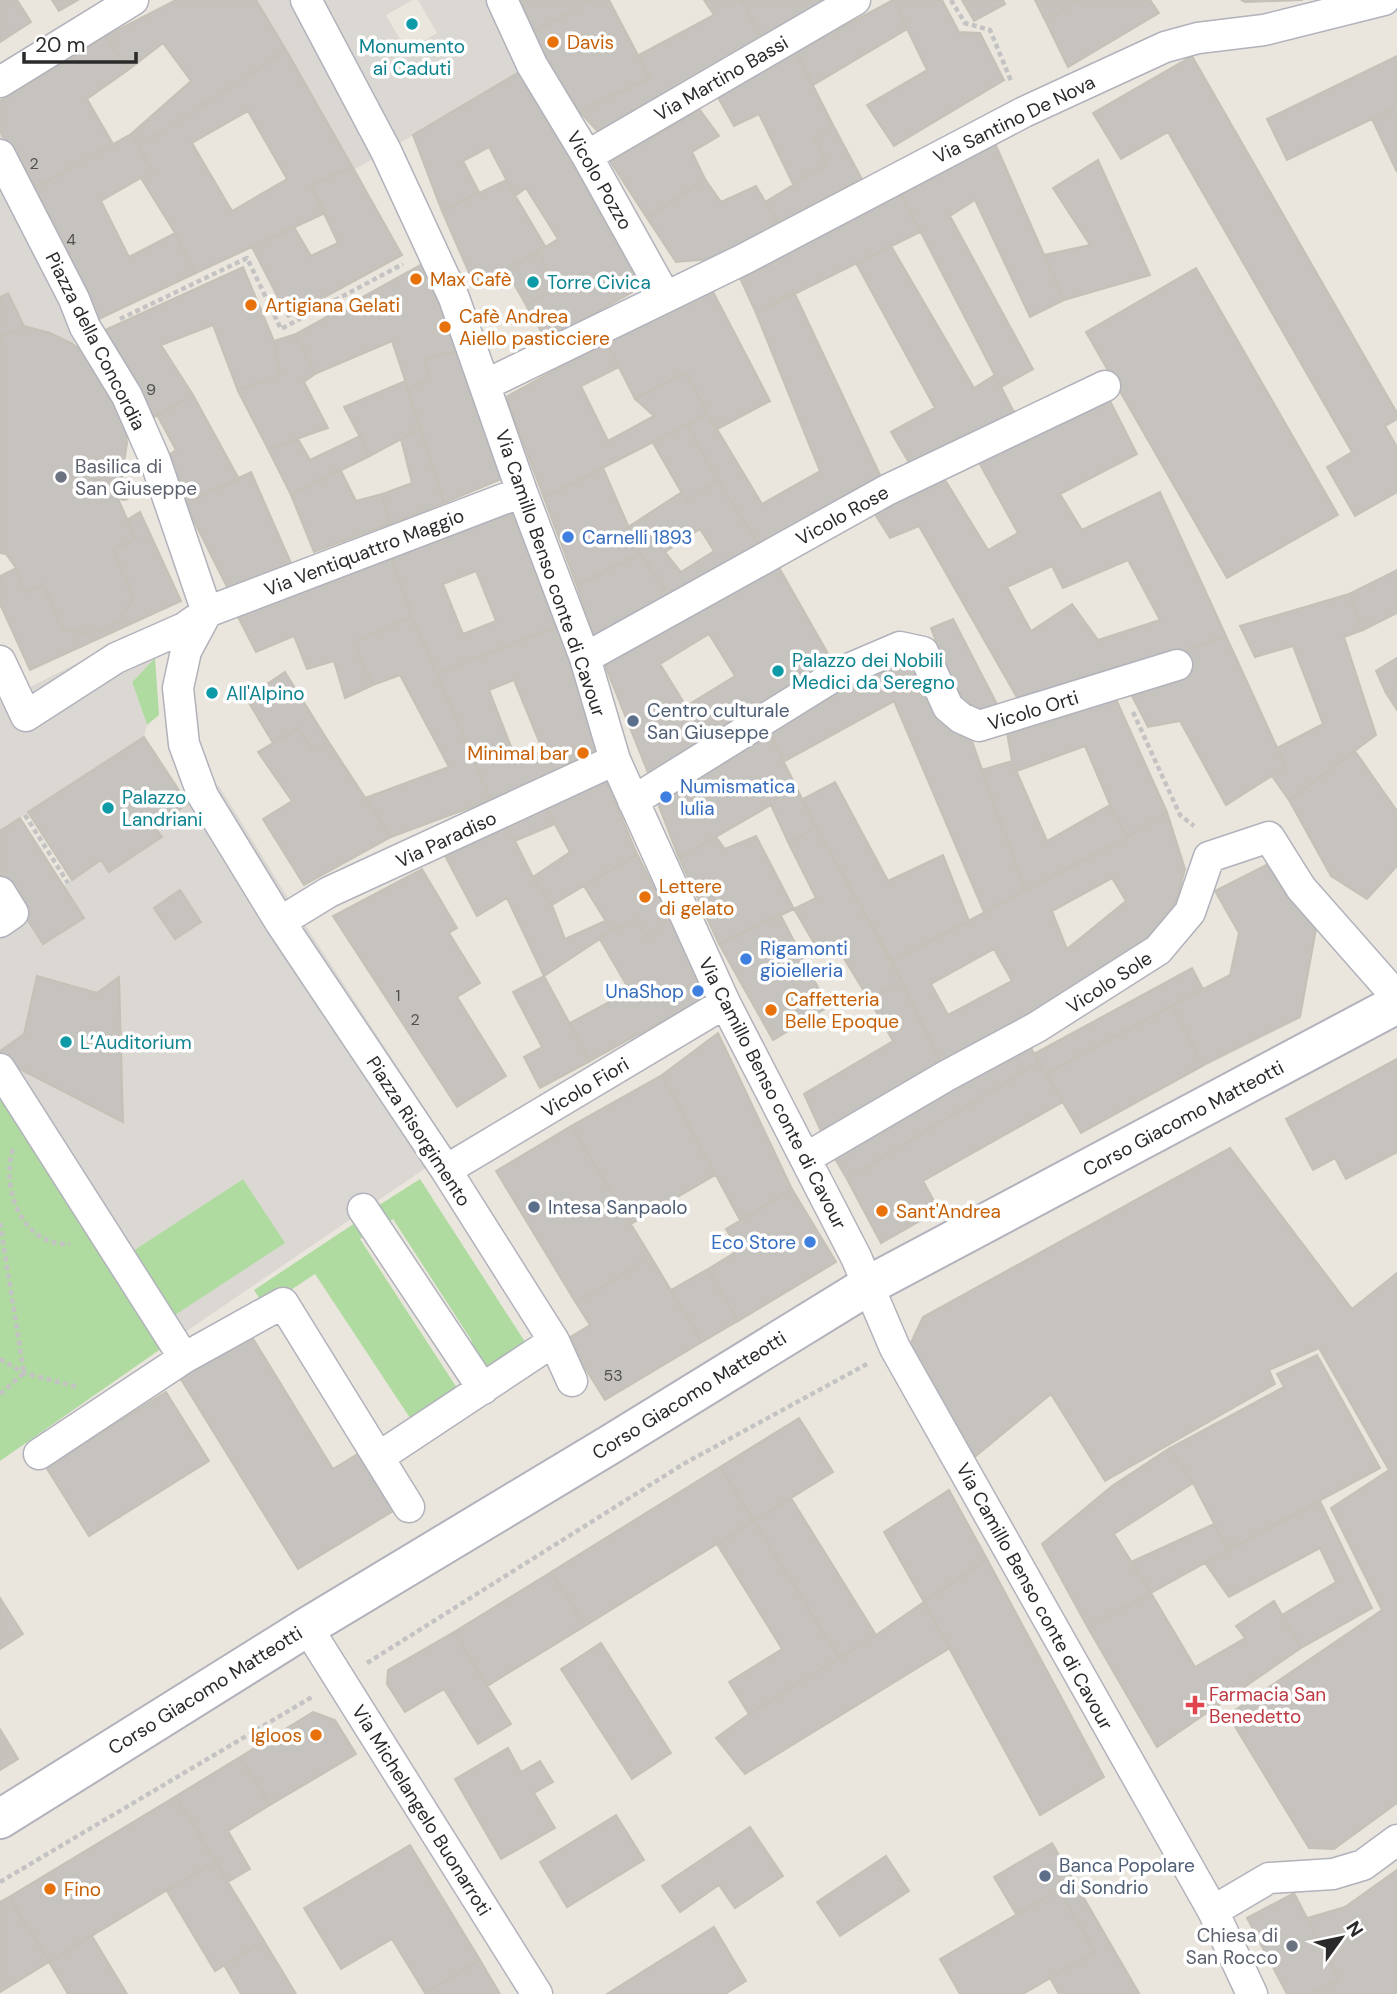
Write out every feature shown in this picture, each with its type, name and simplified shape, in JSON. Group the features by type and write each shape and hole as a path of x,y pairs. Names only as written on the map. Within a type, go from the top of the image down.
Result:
{"main road":[{"name":"Corso Giacomo Matteotti","path":"0,1819 307,1626 611,1444 869,1284 1397,1004"}],"street":[{"path":"0,82 133,0"},
{"name":"Via Camillo Benso conte di Cavour","path":"306,0 386,151 454,298 522,492 585,658 615,760 725,1003 869,1284 895,1348 1213,1911 1252,1994"},
{"name":"Vicolo Pozzo","path":"502,0 532,65 587,156 665,296"},
{"name":"Via Martino Bassi","path":"587,156 855,0"},
{"name":"Via Santino De Nova","path":"485,385 744,259 1024,112 1165,47 1198,38 1264,30 1384,0"},
{"name":"Piazza della Concordia","path":"0,155 90,333 127,396 155,460 207,612"},
{"name":"Vicolo Rose","path":"585,658 887,490 1105,386"},
{"name":"Via Ventiquattro Maggio","path":"0,661 26,716 116,658 184,628 207,612 522,492"},
{"name":"Piazza Risorgimento","path":"207,612 186,651 178,688 184,744 203,796 280,922 446,1170 554,1341 572,1381"},
{"name":"Vicolo Orti","path":"633,801 839,673 900,647 923,652 948,707 961,718 979,726 1177,665"},
{"name":"Via Paradiso","path":"280,922 329,892 615,760"},
{"path":"1209,857 1269,837 1301,888 1397,997"},
{"name":"Vicolo Sole","path":"806,1158 946,1076 1037,1027 1158,950 1190,912 1209,857"},
{"path":"0,892 13,913 0,922"},
{"name":"Vicolo Fiori","path":"446,1170 725,1003"},
{"path":"0,1069 184,1358"},
{"path":"363,1209 483,1389"},
{"path":"39,1454 184,1358 283,1303 409,1507"},
{"path":"379,1457 554,1341"},
{"name":"Via Michelangelo Buonarroti","path":"307,1626 537,1994"},
{"path":"1213,1911 1269,1878 1333,1874 1363,1865 1397,1840"}],"path":[{"path":"951,0 965,23 989,30 1024,112"},
{"path":"90,333 247,258 281,329 432,248"},
{"path":"1120,683 1180,815 1194,825 1209,857"},
{"path":"25,815 68,883"},
{"path":"35,1124 20,1138 9,1156 7,1165 7,1195 15,1214 28,1230 46,1240 65,1245 86,1242 104,1234"},
{"path":"0,1223 24,1373"},
{"path":"0,1882 341,1680 685,1464 895,1348"},
{"path":"0,1359 24,1373 123,1399"},
{"path":"0,1394 24,1373"}],"green space":[{"path":"155,658 159,715 147,725 132,682"},
{"path":"0,1089 165,1346 0,1461"},
{"path":"243,1179 286,1243 175,1316 132,1251"},
{"path":"420,1179 527,1345 479,1377 460,1348 472,1341 393,1219 384,1225 373,1209"},
{"path":"361,1219 370,1232 360,1239 457,1388 410,1418 315,1274 265,1307 254,1290"}],"shaded area":[{"path":"256,0 413,0 386,15 407,51 437,33 418,0 521,0 544,58 354,170"},
{"path":"0,131 32,190 85,327 73,344 50,333 24,326 9,294 0,297"},
{"path":"184,610 184,628 132,682 147,725 144,737 0,831 0,702"},
{"path":"219,786 296,911 452,1150 165,1346 0,1059 123,1122 119,978 97,993 37,976 24,1034 0,1051 0,922 19,908 43,944 63,886 101,860 109,872 162,838 154,826","holes":["180,891 200,922 175,939 154,908","243,1179 285,1243 175,1315 133,1251"]}],"building":[{"path":"0,0 17,0 31,22 0,42"},
{"path":"52,0 78,0 59,11"},
{"path":"176,0 256,0 286,50 139,147 131,134 191,81 163,43 128,70 106,36"},
{"path":"521,0 592,0 534,32"},
{"path":"592,0 609,0 650,78 579,111 544,58 534,32"},
{"path":"704,0 741,0 763,39 601,135 579,111 650,78 639,55 714,15"},
{"path":"741,0 823,0 763,39"},
{"path":"893,0 942,0 959,32 980,33 1004,80 894,146 867,105 927,70"},
{"path":"893,0 907,29 813,85 796,52"},
{"path":"962,0 1003,0 1005,4 974,21"},
{"path":"1035,0 1079,0 1045,20"},
{"path":"1079,0 1150,0 1159,13 1068,67 1045,20"},
{"path":"1241,0 1303,0 1245,2"},
{"path":"106,36 128,70 87,99 113,144 32,190 0,131 0,101"},
{"path":"286,50 352,166 311,186 325,213 196,273 141,178 153,171 139,147","holes":["248,111 287,179 232,211 192,143"]},
{"path":"796,52 833,125 814,137 827,164 793,184 759,114 734,126 715,92"},
{"path":"1192,56 1397,413 1397,419 1385,426 1397,447 1397,492 1355,516 1327,467 1352,452 1168,132 1121,159 1093,113"},
{"path":"1397,56 1397,107 1287,160 1267,119"},
{"path":"521,71 645,285 546,340 526,305 557,287 537,252 558,239 526,188 515,196 489,147 463,161 479,192 442,211 413,135"},
{"path":"1397,107 1397,172 1372,119"},
{"path":"700,110 719,136 692,152 705,179 647,218 610,161"},
{"path":"833,125 862,179 778,223 765,202 827,164 814,137"},
{"path":"131,134 153,171 101,201 129,257 175,233 196,273 97,320 32,190"},
{"path":"994,141 1064,300 1030,317 975,200 950,216 1033,369 1001,387 898,188"},
{"path":"1098,160 1150,275 1064,300 1044,255 1090,245 1053,188"},
{"path":"352,166 402,255 288,317 252,247 294,227 311,256 338,243 311,186"},
{"path":"705,179 721,202 756,186 778,223 723,258 676,262 647,218"},
{"path":"506,180 545,246 506,270 474,284 442,211"},
{"path":"898,188 920,232 756,313 739,276"},
{"path":"891,246 974,388 995,375 1017,418 912,468 891,432 935,408 856,263"},
{"name":"Torre Civica","path":"537,252 557,287 526,305 506,270"},
{"path":"426,262 459,351 425,359 429,378 408,389 392,341 315,374 296,334"},
{"path":"243,267 274,341 280,374 238,391 213,325 161,345 193,395 149,420 103,331"},
{"path":"1196,268 1338,515 1227,578 1086,332"},
{"path":"711,288 770,401 716,430 686,372 635,399 606,342"},
{"path":"794,292 882,479 759,544 718,481 687,425 708,414 762,504 820,471 756,313"},
{"path":"8,293 24,326 0,337 0,297"},
{"name":"Basilica di San Giuseppe","path":"24,326 50,333 73,344 90,357 124,413 127,443 121,483 115,492 136,539 113,549 134,598 118,622 88,633 63,630 43,584 26,592 16,568 6,554 0,553 0,337"},
{"path":"296,334 315,374 304,382 328,428 268,449 238,391 280,374 274,341"},
{"path":"606,342 619,367 581,386 608,441 654,416 635,399 686,372 708,414 544,498 506,397"},
{"path":"459,351 504,478 444,503 408,389 429,378 425,359"},
{"path":"405,381 420,429 370,456 344,407"},
{"path":"193,395 239,479 185,503 166,457 176,450 157,415"},
{"path":"1109,399 1137,454 1060,494 1082,530 1160,492 1226,636 1023,708 919,526 890,538 873,511 942,475 988,550 1018,533 977,459","holes":["1128,560 1160,620 1098,640 1072,604 1031,631 1007,587 1052,566 1063,588"]},
{"path":"687,425 718,481 687,502 653,443"},
{"path":"420,429 444,503 390,524 382,494 412,483 401,439"},
{"path":"360,436 370,456 291,495 268,449 298,439 310,460"},
{"path":"603,468 640,553 577,586 544,498"},
{"path":"340,469 356,501 382,494 390,524 314,552 291,495"},
{"path":"251,472 291,563 228,589 185,503"},
{"path":"718,481 759,544 672,599 640,553 628,527 682,492 687,502","holes":["700,529 714,551 681,572 665,552"]},
{"path":"124,488 130,494 124,500 118,494"},
{"path":"517,507 559,626 437,673 412,616 392,558","holes":["476,571 496,621 463,634 443,584"]},
{"path":"140,512 181,601 30,670 0,604 0,576 16,568 26,592 43,584 63,630 88,633 104,629 118,622 134,598 113,549 136,539 127,520"},
{"path":"640,553 672,599 595,642 577,586"},
{"path":"392,558 412,616 353,643 373,685 345,698 334,661 307,669 294,636 256,652 237,615"},
{"name":"Palazzo dei Nobili Medici da Seregno","path":"777,564 835,666 649,775 604,663","holes":["709,634 735,676 686,706 660,664"]},
{"path":"1397,570 1397,613 1363,630 1349,594"},
{"path":"1349,594 1363,630 1344,637 1376,735 1289,800 1272,776 1286,767 1277,748 1323,724 1293,646 1255,657 1240,626"},
{"path":"412,616 491,800 391,837 365,798 449,767 400,675 373,685 353,643"},
{"path":"953,619 1000,710 977,715 960,705 931,628"},
{"path":"559,626 603,758 491,800 437,673","holes":["514,680 543,751 517,762 489,690"]},
{"path":"1226,636 1286,767 1226,805 1180,721 1148,727 1132,696 1189,673 1180,652"},
{"path":"1397,658 1397,686 1386,693 1376,671"},
{"path":"894,660 919,666 967,727 1025,891 984,912 894,701 785,761 769,732"},
{"path":"285,672 328,741 314,751 298,728 273,743 246,698"},
{"path":"1397,686 1397,710 1386,693"},
{"path":"1115,697 1167,812 1127,837 1085,746 1017,771 1012,761 1006,727"},
{"path":"298,728 314,751 328,741 391,837 304,885 263,819 292,801 258,752"},
{"path":"769,732 816,827 789,844 771,805 679,858 655,796"},
{"name":"Palazzo Landriani","path":"144,737 188,804 154,826 162,837 109,872 101,860 72,880 28,812"},
{"path":"1355,751 1397,811 1397,866 1367,899 1331,876 1289,800"},
{"path":"1012,761 1047,841 1110,805 1127,837 1025,891 982,770"},
{"path":"606,780 637,854 552,905 533,877 570,852 546,808"},
{"path":"835,782 888,881 943,855 969,921 892,961 803,799"},
{"path":"546,808 555,824 515,841 507,825"},
{"path":"1167,812 1185,869 1170,926 1075,995 942,1065 892,961 1127,837","holes":["1112,878 1126,901 1067,949 1052,911","994,949 1012,981 948,1015 931,984"]},
{"path":"20,818 84,918 43,944 0,877 0,831"},
{"path":"507,825 533,877 552,905 565,939 605,921 612,931 544,976 507,898 477,916 443,852"},
{"path":"816,827 901,980 870,1001 837,947 821,955 794,909 816,898 789,844"},
{"path":"756,836 794,909 719,944 679,858 716,837 725,849"},
{"path":"637,854 670,919 647,938 635,919 612,931 584,886"},
{"path":"1274,861 1316,929 1300,1017 1204,1065 1171,1006 1230,975 1239,933 1215,891"},
{"path":"422,869 457,928 449,933 480,983 457,997 506,1076 457,1107 333,916"},
{"path":"180,890 201,922 175,939 154,908"},
{"path":"780,914 828,1007 773,1040 719,944"},
{"path":"635,919 647,938 670,919 708,996 590,1061 570,1023 630,991 599,938"},
{"path":"1192,968 1203,989 1046,1074 1034,1054"},
{"name":"L’Auditorium","path":"37,976 97,993 119,977 123,1122 0,1059 0,1051 24,1034"},
{"path":"544,976 590,1061 540,1088 524,1057 542,1047 513,992"},
{"path":"901,980 942,1065 821,1131 804,1094 893,1041 870,1001"},
{"path":"1171,1006 1204,1065 1081,1133 1046,1074"},
{"path":"718,1033 792,1189 740,1220 662,1075"},
{"path":"1027,1041 1039,1062 847,1179 833,1155"},
{"path":"1397,1059 1397,1152 1346,1179 1335,1158 1313,1170 1286,1119"},
{"path":"1039,1062 1063,1102 923,1181 939,1210 881,1243 847,1179"},
{"path":"662,1075 715,1175 631,1224 571,1126"},
{"path":"571,1126 651,1257 576,1303 496,1171"},
{"path":"1230,1148 1352,1309 1397,1273 1397,1803 1334,1849 1309,1848 1228,1715 1382,1610 1331,1508 1389,1470 1319,1348 1269,1370 1275,1384 1105,1481 1051,1394 971,1460 908,1349 923,1317"},
{"path":"792,1189 836,1262 738,1321 708,1269 739,1250 726,1229"},
{"path":"651,1257 702,1342 605,1400 567,1339 590,1325 576,1303"},
{"path":"708,1269 738,1321 702,1342 671,1290"},
{"path":"249,1332 333,1469 359,1453 395,1510 298,1569 179,1376"},
{"path":"1317,1355 1380,1468 1228,1550 1193,1483 1170,1448 1284,1387 1277,1374"},
{"path":"166,1392 209,1461 89,1536 46,1467"},
{"path":"799,1418 833,1472 754,1521 720,1467"},
{"path":"1170,1448 1193,1483 1114,1534 1151,1593 1088,1628 1042,1544 1112,1486"},
{"path":"720,1467 754,1521 585,1626 551,1572"},
{"path":"949,1490 987,1559 924,1602 884,1532"},
{"path":"791,1498 876,1635 839,1658 754,1521"},
{"path":"1320,1501 1372,1608 1301,1648 1282,1615 1336,1582 1320,1548 1229,1597 1205,1563"},
{"path":"754,1521 839,1658 749,1714 729,1682 782,1649 717,1544"},
{"path":"1214,1524 1228,1550 1151,1593 1131,1562"},
{"path":"987,1559 1104,1777 1040,1815 924,1602"},
{"path":"551,1572 585,1626 487,1686 454,1632"},
{"path":"1151,1593 1195,1667 1245,1638 1236,1626 1274,1601 1301,1648 1157,1747 1088,1628"},
{"path":"0,1598 23,1634 0,1649"},
{"path":"924,1602 950,1648 745,1774 716,1738 749,1714"},
{"path":"454,1632 511,1724 478,1744 444,1689 405,1712 387,1684 388,1670"},
{"path":"601,1643 671,1753 632,1779 561,1669"},
{"path":"313,1712 335,1720 356,1754 270,1805 240,1757"},
{"path":"0,1729 18,1759 0,1770"},
{"path":"508,1748 521,1772 540,1761 553,1782 534,1793 555,1828 501,1859 455,1779"},
{"path":"240,1757 270,1805 228,1831 250,1869 228,1882 176,1796"},
{"path":"176,1796 215,1861 49,1962 9,1897"},
{"path":"616,1815 644,1860 567,1907 540,1862"},
{"path":"750,1827 783,1876 735,1908 719,1885 680,1912 662,1886"},
{"path":"1052,1843 1138,1994 1059,1994 1050,1978 1095,1952 1059,1890 1016,1914 994,1877"},
{"path":"410,1845 480,1960 425,1993 392,1939 341,1969 304,1908"},
{"path":"886,1856 909,1891 840,1936 817,1902"},
{"path":"215,1861 264,1941 215,1971 167,1891"},
{"path":"1397,1870 1397,1994 1310,1994 1339,1979 1307,1918 1345,1907"},
{"path":"1059,1890 1095,1952 1023,1994 960,1994 940,1959"},
{"name":"Chiesa di San Rocco","path":"1294,1893 1339,1979 1310,1994 1287,1994 1247,1918"},
{"path":"9,1897 49,1962 0,1992 0,1902"},
{"path":"714,1927 746,1981 725,1994 607,1994"},
{"path":"92,1936 127,1994 68,1994 49,1962"},
{"path":"264,1941 296,1994 241,1994 224,1965"},
{"path":"480,1960 500,1994 425,1994 425,1993"}],"place":[{"name":"Monumento ai Caduti","path":"412,24"},
{"name":"Davis","path":"553,42"},
{"name":"Max Cafè","path":"416,279"},
{"name":"Torre Civica","path":"533,282"},
{"name":"Artigiana Gelati","path":"251,305"},
{"name":"Cafè Andrea Aiello pasticciere","path":"445,327"},
{"name":"Basilica di San Giuseppe","path":"61,477"},
{"name":"Carnelli 1893","path":"568,537"},
{"name":"Palazzo dei Nobili Medici da Seregno","path":"778,671"},
{"name":"All'Alpino","path":"212,693"},
{"name":"Centro culturale San Giuseppe","path":"633,721"},
{"name":"Minimal bar","path":"583,753"},
{"name":"Numismatica Iulia","path":"666,797"},
{"name":"Palazzo Landriani","path":"108,808"},
{"name":"Lettere di gelato","path":"645,897"},
{"name":"Rigamonti gioielleria","path":"746,959"},
{"name":"UnaShop","path":"698,991"},
{"name":"Caffetteria Belle Epoque","path":"771,1010"},
{"name":"L’Auditorium","path":"66,1042"},
{"name":"Intesa Sanpaolo","path":"534,1207"},
{"name":"Sant'Andrea","path":"882,1211"},
{"name":"Eco Store","path":"810,1242"},
{"name":"Farmacia San Benedetto","path":"1195,1705"},
{"name":"Igloos","path":"316,1735"},
{"name":"Banca Popolare di Sondrio","path":"1045,1876"},
{"name":"Fino","path":"50,1889"},
{"name":"Chiesa di San Rocco","path":"1292,1946"}]}
